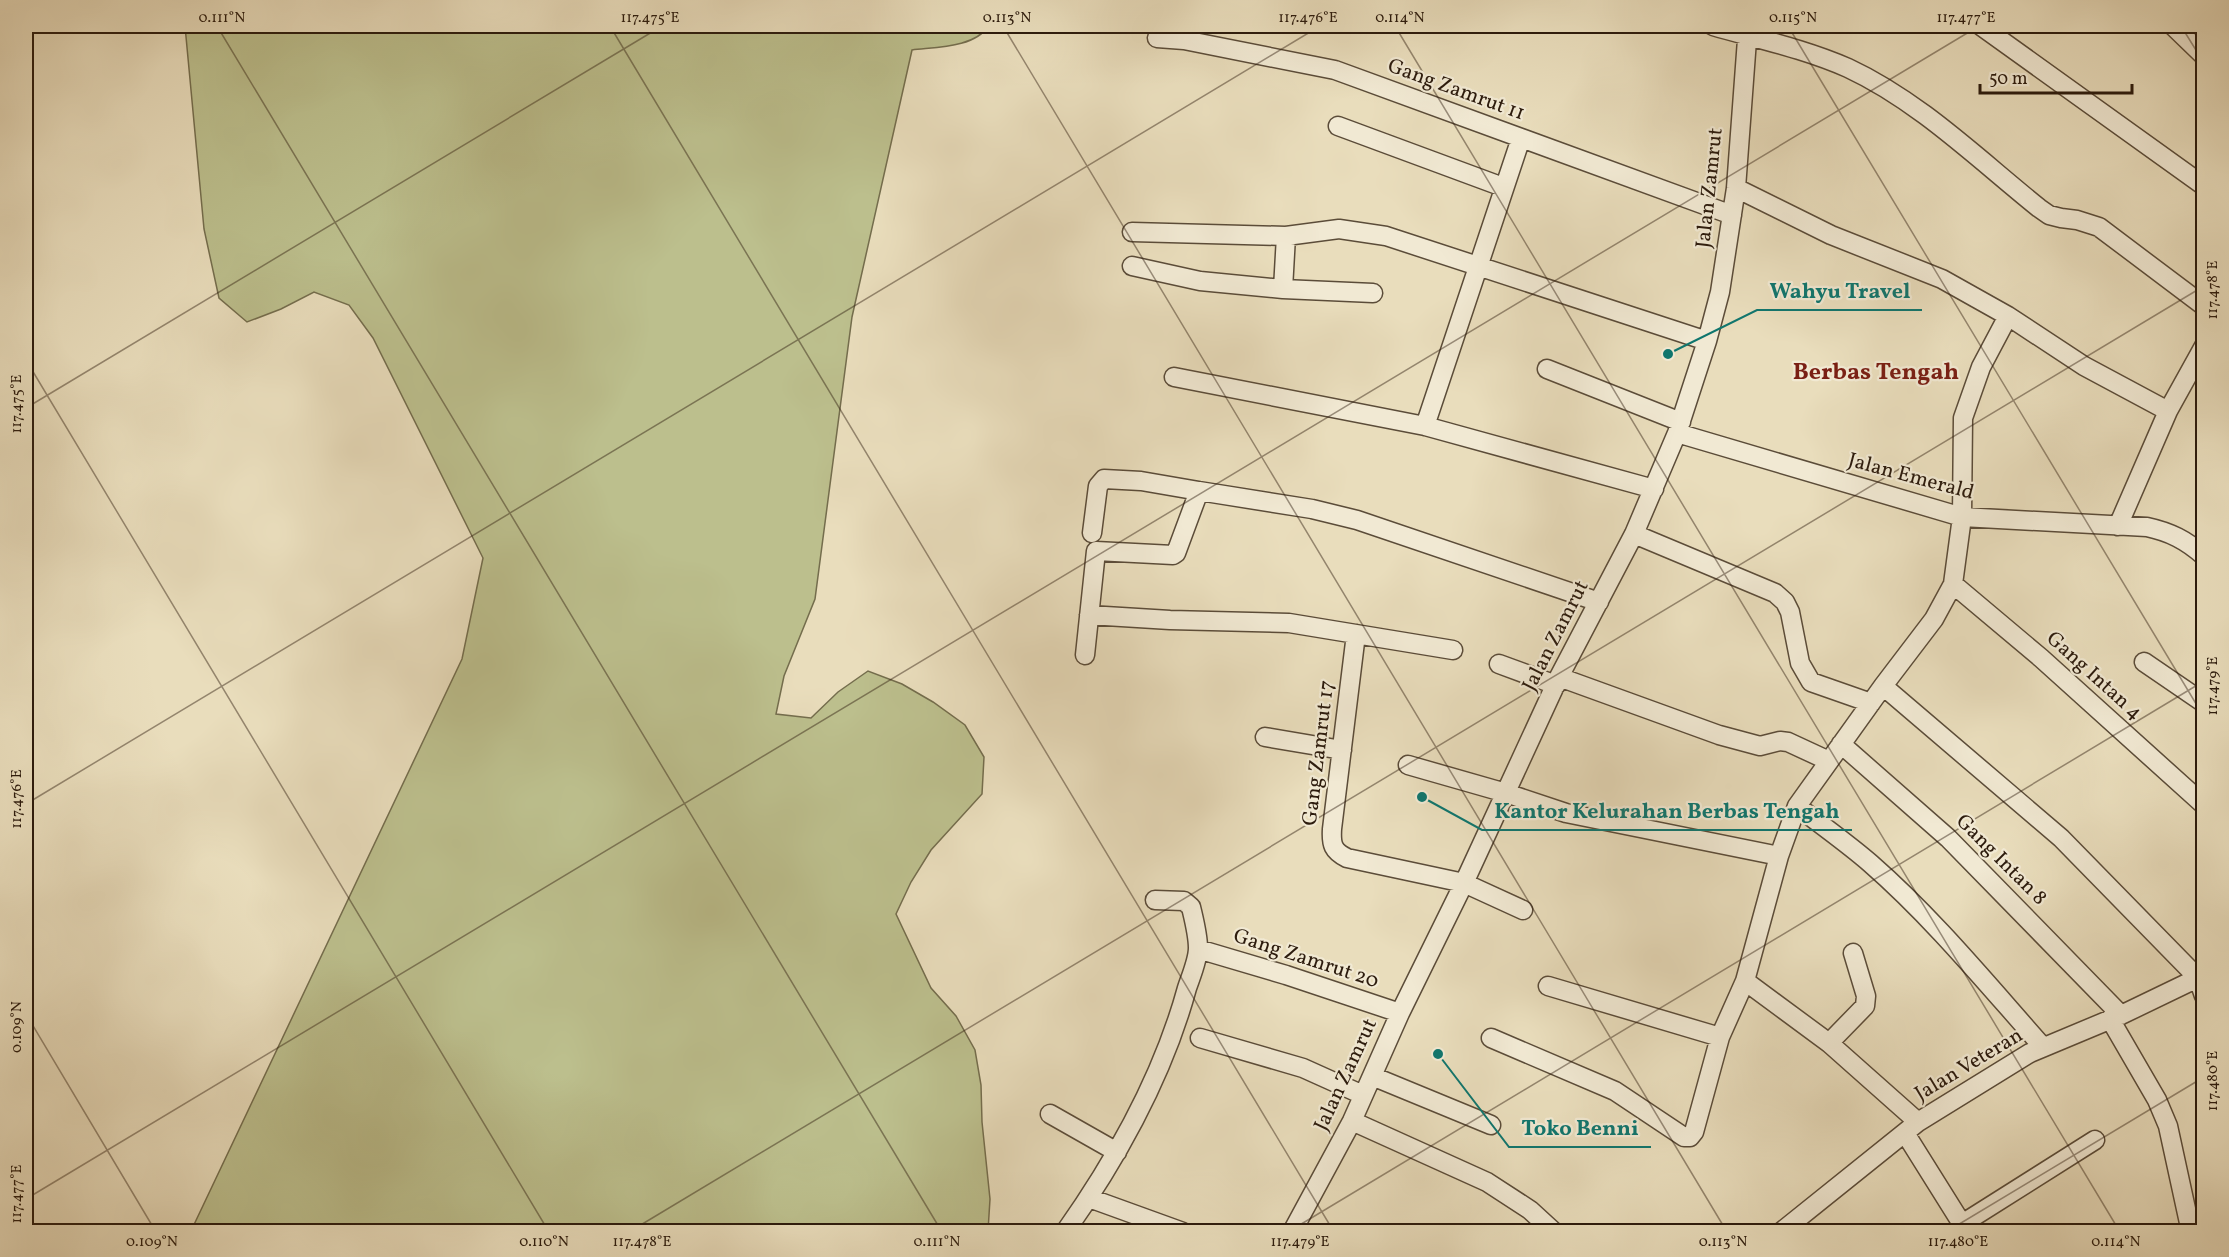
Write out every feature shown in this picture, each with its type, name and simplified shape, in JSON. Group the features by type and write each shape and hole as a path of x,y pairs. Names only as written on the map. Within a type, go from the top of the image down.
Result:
{"street":[{"path":"1713,26 1747,30 1808,52 1849,69 1894,93 2049,215 2099,227 2204,306"},
{"path":"1981,26 2204,186"},
{"path":"2173,26 2204,56"},
{"name":"Jalan Zamrut","path":"1292,1232 1352,1121 1400,1013 1464,883 1557,681 1634,534 1679,428 1720,292 1736,188 1747,30"},
{"name":"Gang Zamrut 11","path":"1157,38 1188,33 1335,70 1732,215"},
{"path":"1338,126 1503,187"},
{"path":"1425,426 1521,138"},
{"path":"1736,188 1831,236 1942,279 2008,316 2094,372 2168,411"},
{"path":"1132,232 1286,236 1338,229 1361,231 1386,236 1707,340"},
{"path":"1283,289 1286,236"},
{"path":"1132,266 1200,281 1283,289 1373,293"},
{"path":"1491,1038 1615,1091 1683,1137 1694,1132 1720,1037 1745,981 1779,856 1797,806 1934,619 1953,584 1962,517 1963,418 1981,367 2008,316"},
{"path":"2118,526 2168,411 2204,346"},
{"name":"Jalan Emerald","path":"1547,369 1679,428 1962,517 2147,527 2181,538 2204,556"},
{"path":"1174,377 1425,426 1654,489"},
{"path":"1092,533 1099,483 1104,479 1141,481 1312,509 1357,520 1599,602"},
{"path":"1085,655 1096,551 1173,555 1176,553 1198,491"},
{"path":"1634,534 1775,593 1785,602 1790,612 1800,663 1811,682 1871,703"},
{"name":"Gang Intan 4","path":"1953,584 2041,658 2204,806"},
{"path":"1089,615 1289,623 1453,650"},
{"name":"Gang Zamrut 17","path":"1356,633 1332,829 1331,842 1334,849 1347,858 1464,883"},
{"path":"2145,662 2204,703"},
{"path":"1499,663 1719,735 1760,746 1780,741 1788,742 1829,761"},
{"path":"1883,686 2061,838 2201,976 2204,996"},
{"path":"1265,737 1342,750"},
{"name":"Gang Intan 8","path":"1841,744 1948,838 2115,1017 2168,1126 2191,1232"},
{"path":"1408,765 1506,792 1566,813 1779,856"},
{"path":"1797,806 1869,863 1915,907 1968,962 2043,1047"},
{"path":"1464,883 1522,910"},
{"path":"1065,1232 1117,1152 1161,1066 1182,1006 1198,949 1188,903 1155,900"},
{"name":"Gang Zamrut 20","path":"1198,949 1400,1013"},
{"path":"1829,1043 1865,1006 1866,996 1853,953"},
{"name":"Jalan Veteran","path":"1781,1232 1911,1128 2043,1047 2115,1017 2201,976"},
{"path":"1745,981 1829,1043 1911,1128 1964,1228 2095,1140"},
{"path":"1548,986 1720,1037"},
{"path":"1200,1038 1303,1068 1363,1095"},
{"path":"1372,1076 1491,1125"},
{"path":"1050,1114 1117,1152"},
{"path":"1352,1121 1487,1182 1530,1210 1554,1232"},
{"path":"1089,1198 1183,1232"}],"green space":[{"path":"185,26 988,26 974,39 942,47 912,50 852,317 815,599 784,676 776,714 811,718 838,692 868,671 902,684 933,702 965,725 984,757 982,794 931,850 911,882 896,914 931,988 956,1016 975,1050 981,1085 982,1122 990,1199 988,1231 191,1231 462,659 483,558 373,338 349,305 314,292 281,309 247,322 219,298 204,229"}],"place":[{"name":"Wahyu Travel","path":"1668,354"},
{"name":"Kantor Kelurahan Berbas Tengah","path":"1422,797"},
{"name":"Toko Benni","path":"1438,1054"}],"district":[{"name":"Berbas Tengah","path":"1876,373"}]}
